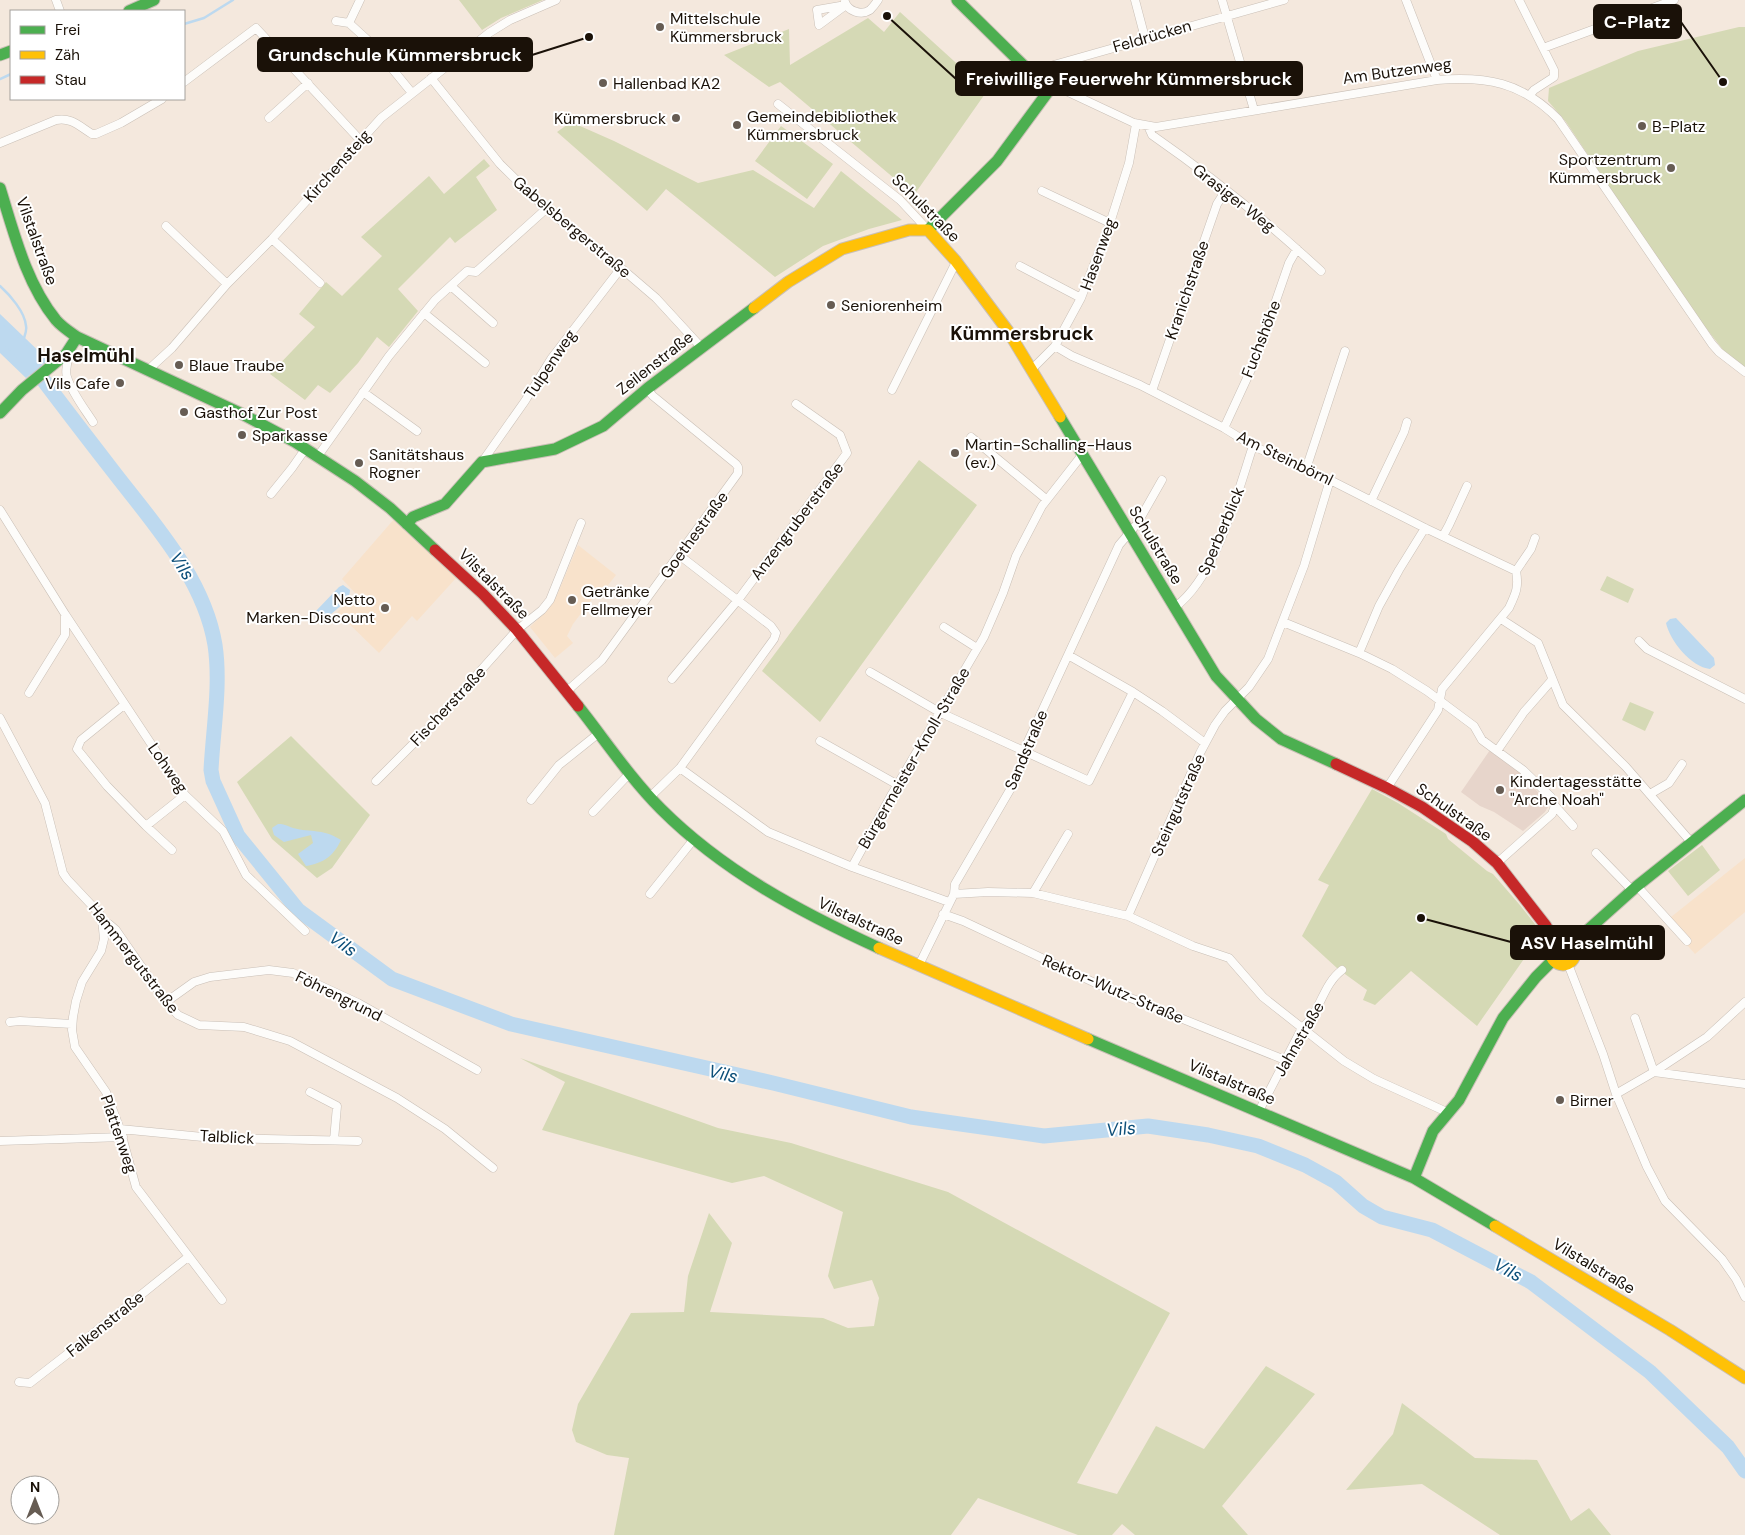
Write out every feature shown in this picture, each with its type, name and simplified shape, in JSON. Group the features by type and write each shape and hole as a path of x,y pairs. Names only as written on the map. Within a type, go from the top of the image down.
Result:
{"street":[{"path":"133,7 154,0"},
{"path":"349,23 360,0"},
{"name":"Kirchensteig","path":"148,370 172,348 227,284 272,239 381,118 488,33 510,20 556,0"},
{"path":"845,2 853,11 862,12 870,9 878,0"},
{"name":"Am Butzenweg","path":"957,0 1030,70 1103,110 1136,124 1148,126 1437,80 1472,78 1513,87 1548,108 1565,128 1712,344 1719,352 1745,372"},
{"path":"1135,0 1145,38"},
{"path":"1222,0 1254,110"},
{"name":"Feldrücken","path":"1030,70 1284,0"},
{"path":"1406,0 1437,80"},
{"path":"1519,0 1554,70 1554,77 1534,90 1529,96"},
{"path":"1543,48 1674,0"},
{"path":"336,21 349,23 372,44 412,93"},
{"path":"185,81 256,28 360,140"},
{"path":"928,230 997,161 1053,84 1050,66"},
{"name":"Gabelsbergerstraße","path":"431,78 500,164 546,209 656,298 701,347"},
{"path":"269,118 308,84"},
{"path":"0,144 56,120 63,119 69,120 92,134 96,134 121,123 160,100"},
{"name":"Schulstraße","path":"778,104 900,200 956,262 1008,331 1216,676 1237,699 1256,719 1281,738 1387,788 1444,821 1497,863 1546,926 1556,943"},
{"name":"Hasenweg","path":"1031,370 1055,346 1081,298 1110,222 1129,163 1136,124"},
{"name":"Grasiger Weg","path":"1148,126 1152,135 1226,190 1321,271"},
{"name":"Vilstalstraße","path":"0,188 34,286 56,320 77,337 242,414 306,448 355,480 407,524 483,594 517,630 650,797 694,839 759,887 831,926 1414,1178 1670,1330 1745,1378"},
{"name":"Kranichstraße","path":"1152,391 1217,204 1226,190"},
{"path":"1042,191 1110,222"},
{"path":"318,456 389,356 435,300 467,272 476,272 546,209"},
{"path":"166,226 227,284"},
{"name":"Zeilenstraße","path":"482,462 555,449 603,426 647,389 788,282 842,249 909,230 928,230"},
{"path":"272,239 320,283"},
{"name":"Fuchshöhe","path":"1224,428 1255,361 1289,263 1298,250"},
{"path":"892,390 956,262"},
{"path":"1020,266 1081,298"},
{"name":"Tulpenweg","path":"482,462 525,401 551,359 621,268"},
{"path":"451,286 493,323"},
{"path":"424,313 485,363"},
{"path":"0,413 22,390 63,357 77,337"},
{"name":"Am Steinbörnl","path":"1055,346 1072,356 1152,391 1224,428 1253,446 1330,480 1516,571"},
{"path":"1306,469 1345,351"},
{"path":"63,357 68,359 67,376 93,422"},
{"name":"Goethestraße","path":"567,691 602,660 738,473 738,467 647,389"},
{"path":"363,392 417,431"},
{"name":"Anzengruberstraße","path":"738,600 847,453 840,434 796,404"},
{"path":"1371,501 1407,422"},
{"path":"971,437 1046,499"},
{"name":"Sperberblick","path":"1174,607 1186,599 1202,579 1209,565 1234,504 1253,446"},
{"path":"271,494 306,448"},
{"name":"Bürgermeister-Knoll-Straße","path":"852,867 984,637 1003,593 1016,556 1046,499 1082,455"},
{"path":"407,524 413,517 446,504 482,462"},
{"name":"Sandstraße","path":"919,965 951,898 954,884 1014,782 1024,758 1024,750 1119,545 1137,524 1162,480"},
{"name":"Steingutstraße","path":"1128,916 1205,743 1225,711 1249,687 1268,659 1304,566 1330,480"},
{"path":"1443,536 1467,486"},
{"name":"Lohweg","path":"0,510 124,705 185,795 223,831 246,875 305,931"},
{"name":"Fischerstraße","path":"376,781 431,726 517,630 542,610 550,600 581,523"},
{"path":"1359,653 1379,606 1398,570 1425,528"},
{"path":"1387,788 1438,710 1442,690 1501,618 1516,592 1518,580 1516,571 1531,550 1535,538"},
{"path":"650,797 680,768 774,639 776,633 771,626 680,555"},
{"path":"672,679 738,600"},
{"path":"29,692 65,635 66,614"},
{"path":"1501,618 1538,643 1563,705 1626,767 1691,842"},
{"path":"1283,622 1359,653 1392,670 1439,700 1474,726 1482,740 1523,770 1551,797 1555,806 1573,826"},
{"name":"Bürgermeister-Knoll-Straße","path":"944,627 977,648"},
{"path":"1639,641 1648,649 1745,699"},
{"path":"1068,655 1133,692 1205,743"},
{"path":"870,672 941,713 1089,781 1133,692"},
{"path":"1498,751 1524,712 1552,680"},
{"path":"124,705 81,740 76,749 107,786 172,850"},
{"name":"Hammergutstraße","path":"0,718 45,803 63,873 96,908 103,924 109,924 116,930 166,1002 178,1015 199,1025 244,1028 290,1041 397,1098 445,1129 494,1168"},
{"path":"531,800 559,765 599,733"},
{"path":"820,741 898,785"},
{"path":"1650,794 1670,783 1682,764"},
{"path":"680,768 768,832 852,867 951,898 988,892 1033,893 1128,916 1193,946 1229,958 1263,997 1344,1061 1374,1079 1449,1113"},
{"path":"593,812 630,773"},
{"path":"146,826 185,795"},
{"path":"1571,945 1634,888 1745,800"},
{"path":"1497,863 1552,814 1555,806"},
{"path":"1033,893 1068,834"},
{"path":"650,894 694,839"},
{"path":"1596,853 1687,941"},
{"name":"Rektor-Wutz-Straße","path":"943,914 964,921 1108,989 1285,1060"},
{"name":"Plattenweg","path":"103,924 104,939 101,951 82,982 76,1001 72,1024 75,1047 106,1092 123,1138 136,1187 222,1300"},
{"path":"1564,941 1571,945 1574,955 1568,964 1562,965 1554,960 1551,950 1556,943 1564,941"},
{"path":"1414,1178 1433,1131 1459,1100 1503,1018 1536,977 1554,960"},
{"path":"1568,964 1603,1054 1616,1094 1647,1167 1665,1201 1722,1259 1736,1278 1745,1297"},
{"name":"Föhrengrund","path":"166,1002 194,982 210,976 269,970 293,973 358,1003 477,1070"},
{"name":"Jahnstraße","path":"1259,1111 1302,1028 1311,1020 1333,977 1342,970"},
{"path":"1616,1094 1654,1072 1707,1037 1745,1002"},
{"path":"1634,1018 1654,1072"},
{"path":"10,1022 72,1024"},
{"path":"1654,1072 1745,1084"},
{"path":"310,1092 337,1106 334,1140"},
{"name":"Talblick","path":"120,1129 213,1138 358,1141"},
{"path":"0,1141 123,1138"},
{"name":"Falkenstraße","path":"19,1382 30,1383 188,1256"}],"shaded area":[{"path":"395,518 457,577 417,621 412,616 379,653 337,612 357,595 342,579"},
{"path":"578,545 616,575 602,593 598,591 573,624 567,636 573,643 555,658 530,627 548,609 557,595"},
{"name":"Kindertagesstätte \"Arche Noah\"","path":"1490,750 1517,769 1546,801 1548,807 1545,812 1523,831 1494,812 1480,806 1461,792"},
{"path":"1745,858 1745,912 1695,954 1666,921"}],"green space":[{"path":"459,0 543,0 501,18 482,30"},
{"path":"900,12 987,91 914,195 780,82 769,87 724,55 789,29 790,65 868,18 884,32"},
{"name":"Sportzentrum Kümmersbruck","path":"1745,27 1745,370 1727,355 1688,305 1566,122 1548,101 1549,88 1638,51"},
{"path":"571,122 698,183 753,170 814,208 841,171 902,220 869,229 823,246 775,277 666,189 647,211 557,132"},
{"path":"781,126 833,164 807,199 755,161"},
{"path":"484,159 490,166 476,177 497,210 455,243 450,237 398,289 418,311 389,347 377,337 358,363 330,393 318,385 305,400 270,374 315,327 299,314 326,282 342,296 382,256 361,237 429,176 444,194"},
{"path":"919,460 977,505 820,722 762,671"},
{"path":"1607,576 1634,589 1628,603 1600,590"},
{"path":"1630,702 1654,712 1645,731 1622,720"},
{"path":"291,736 370,815 332,868 317,878 272,839 237,782"},
{"path":"1372,789 1398,803 1446,834 1448,839 1493,874 1542,933 1477,1026 1411,971 1375,1005 1363,1000 1367,990 1338,969 1302,936 1329,885 1318,880"},
{"path":"1702,845 1720,870 1688,896 1668,871"},
{"path":"520,1058 718,1128 791,1143 948,1192 1170,1313 1077,1483 1117,1494 1156,1426 1204,1449 1266,1366 1315,1394 1222,1506 1248,1535 1135,1535 1122,1524 1112,1535 1078,1535 978,1498 951,1535 614,1535 629,1458 607,1455 576,1442 572,1430 578,1404 631,1313 684,1312 688,1276 709,1213 732,1243 710,1312 823,1318 848,1328 874,1326 879,1298 872,1280 834,1289 828,1276 843,1212 764,1176 732,1183 542,1130 565,1082"},
{"path":"1402,1403 1475,1458 1537,1460 1571,1521 1589,1508 1611,1535 1500,1535 1422,1484 1346,1490 1393,1434"}],"water":[{"path":"0,314 48,360 26,378 0,353"},
{"path":"343,585 350,590 347,599 321,622 315,617 314,613"},
{"path":"1676,618 1714,658 1715,665 1710,669 1696,664 1677,645 1666,623 1670,619"},
{"path":"278,824 322,832 341,840 335,851 327,858 306,866 298,854 313,843 311,835 284,842 274,835 272,828"}],"waterway":[{"path":"185,24 204,18 233,0"},
{"path":"0,79 10,74"},
{"path":"0,286 23,315 26,328 24,338"},
{"name":"Vils","path":"0,332 21,350 160,531 175,552 200,597 209,620 217,660 217,692 211,770 213,781 238,836 298,910 392,979 511,1024 773,1083 911,1117 1044,1136 1148,1126 1208,1135 1258,1146 1305,1165 1336,1182 1363,1206 1382,1217 1432,1230 1531,1282 1650,1372 1728,1447 1745,1471"}],"traffic: fast":[{"path":"131,10 154,0"},
{"path":"928,230 997,161 1053,85 1024,66 957,0"},
{"path":"0,55 10,51"},
{"path":"0,188 29,274 46,306 63,327 77,337 242,414 295,442 355,481 390,508 435,550"},
{"path":"407,524 413,517 445,504 482,462 555,449 603,426 648,388 754,308"},
{"path":"0,413 22,390 66,354 77,337"},
{"path":"1060,417 1216,676 1256,719 1281,739 1336,764"},
{"path":"578,706 628,772 650,797 710,852 736,871 792,905 879,948"},
{"path":"1571,945 1637,886 1745,800"},
{"path":"1414,1178 1433,1131 1459,1100 1503,1018 1536,977 1553,960"},
{"path":"1088,1039 1414,1178 1495,1226"}],"traffic: slow":[{"path":"754,308 788,282 842,249 909,230 928,230"},
{"path":"928,230 955,260 1008,331 1060,417"},
{"path":"1563,941 1571,945 1575,953 1571,961 1563,965 1555,961 1551,953 1555,945 1563,941"},
{"path":"879,948 1088,1039"},
{"path":"1495,1226 1670,1330 1745,1378"}],"traffic: jam":[{"path":"435,550 483,594 517,630 578,706"},
{"path":"1336,764 1422,807 1473,842 1497,863 1546,926 1556,943"}],"place":[{"name":"Freiwillige Feuerwehr Kümmersbruck","path":"887,16"},
{"name":"Mittelschule Kümmersbruck","path":"660,27"},
{"name":"Grundschule Kümmersbruck","path":"589,37"},
{"name":"C-Platz","path":"1723,82"},
{"name":"Hallenbad KA2","path":"603,83"},
{"name":"Kümmersbruck","path":"676,118"},
{"name":"Gemeindebibliothek Kümmersbruck","path":"737,125"},
{"name":"B-Platz","path":"1642,126"},
{"name":"Sportzentrum Kümmersbruck","path":"1671,168"},
{"name":"Seniorenheim","path":"831,305"},
{"name":"Blaue Traube","path":"179,365"},
{"name":"Vils Cafe","path":"120,383"},
{"name":"Gasthof Zur Post","path":"184,412"},
{"name":"Sparkasse","path":"242,435"},
{"name":"Martin-Schalling-Haus (ev.)","path":"955,453"},
{"name":"Sanitätshaus Rogner","path":"359,463"},
{"name":"Getränke Fellmeyer","path":"572,600"},
{"name":"Netto Marken-Discount","path":"385,608"},
{"name":"Kindertagesstätte \"Arche Noah\"","path":"1500,790"},
{"name":"ASV Haselmühl","path":"1421,918"},
{"name":"Birner","path":"1560,1100"}],"district":[{"name":"Kümmersbruck","path":"1022,333"},
{"name":"Haselmühl","path":"86,355"}]}
